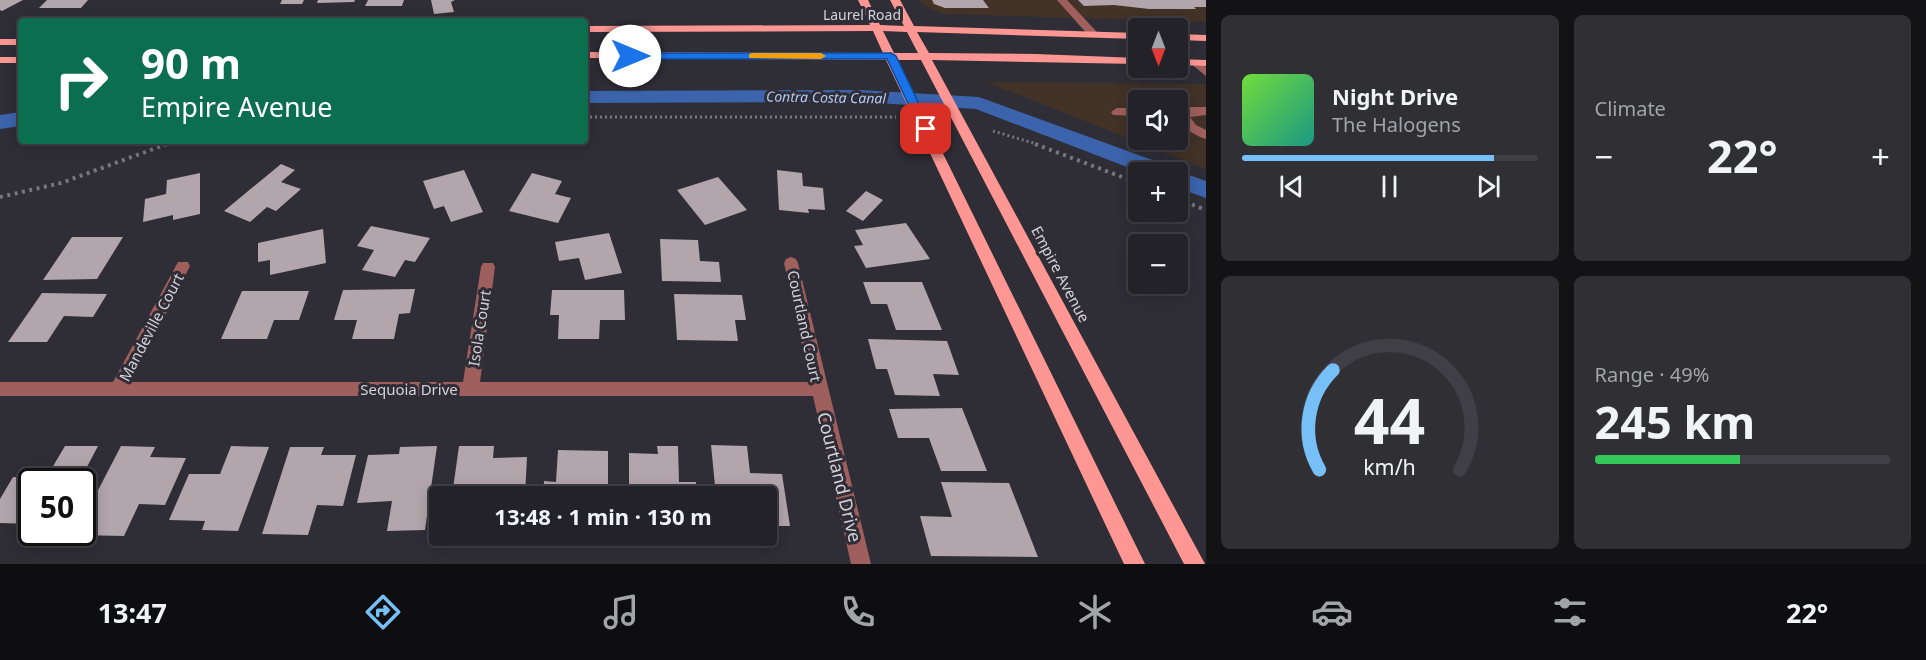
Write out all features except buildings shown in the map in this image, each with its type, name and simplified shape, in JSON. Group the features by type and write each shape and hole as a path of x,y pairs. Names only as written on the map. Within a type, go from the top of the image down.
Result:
{"main road":[{"path":"863,0 1135,564"},
{"name":"Empire Avenue","path":"895,0 1195,564"},
{"name":"Laurel Road","path":"588,29 877,28 1128,36"},
{"path":"1188,37 1206,38"},
{"path":"0,42 18,42"},
{"path":"588,56 925,56 1128,61"},
{"path":"0,60 18,60"}],"street":[{"path":"1062,0 1093,34"},
{"path":"1201,63 1206,73"},
{"path":"1188,111 1206,111"},
{"path":"1117,112 1128,112"},
{"path":"1188,123 1206,135"},
{"name":"Courtland Court","path":"791,263 819,389"},
{"name":"Mandeville Court","path":"118,389 183,266"},
{"name":"Isola Court","path":"470,389 488,267"},
{"name":"Sequoia Drive","path":"0,389 819,389"},
{"name":"Courtland Drive","path":"819,389 861,564"}],"path":[{"path":"588,117 896,117"},
{"path":"993,131 1045,147 1128,179"},
{"path":"0,197 61,183 167,144"},
{"path":"1188,203 1206,210"}],"shaded area":[{"path":"920,0 1206,0 1206,22 1188,21 1188,18 1128,20 943,14 923,5"},
{"path":"986,82 1206,84 1206,169 1158,150 1188,150 1188,90 1128,90 1128,138"}],"waterway":[{"name":"Contra Costa Canal","path":"588,97 860,96 979,103 1135,162"},
{"name":"Contra Costa Canal","path":"0,122 18,119"},
{"name":"Contra Costa Canal","path":"1188,183 1206,190"}],"slow traffic":[{"path":"752,56 821,56"}],"route":[{"path":"630,56 891,56 926,129"}]}
